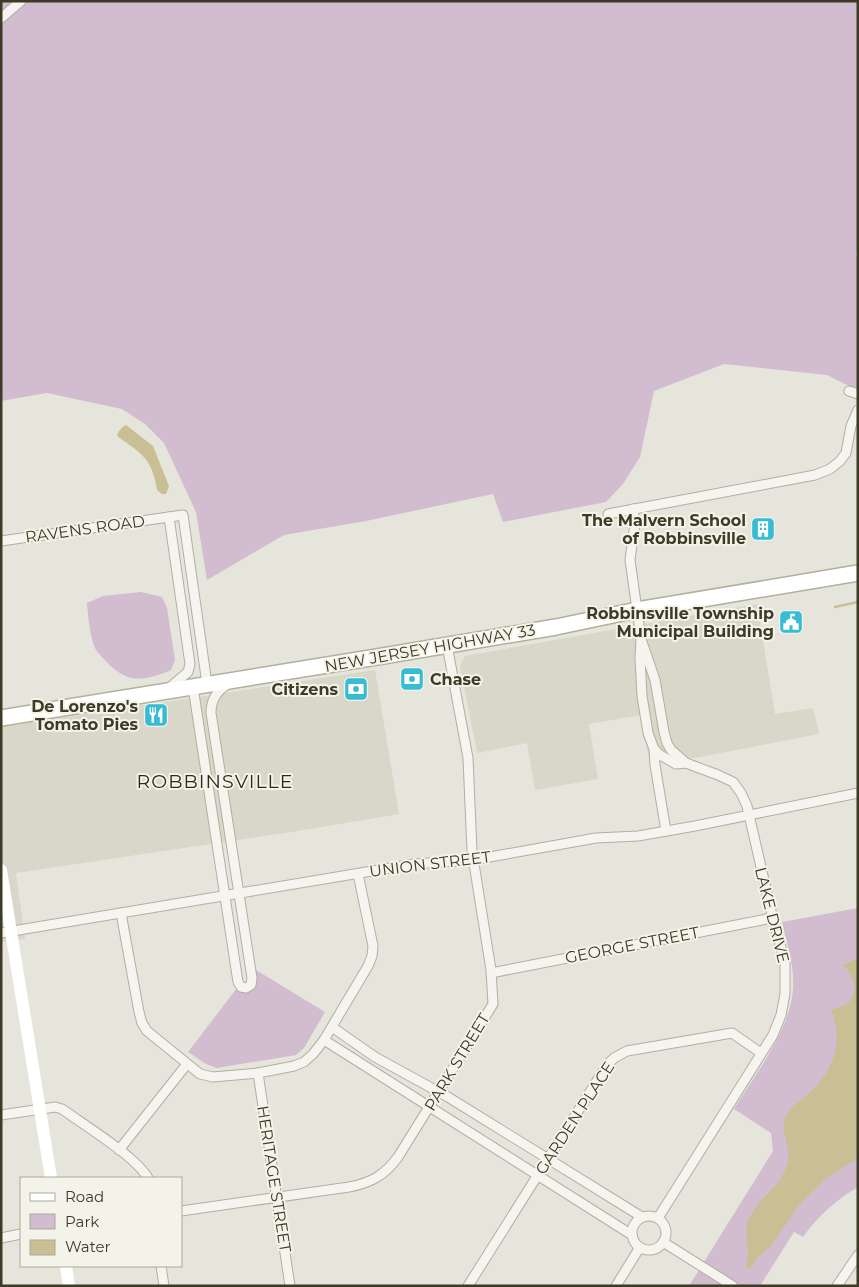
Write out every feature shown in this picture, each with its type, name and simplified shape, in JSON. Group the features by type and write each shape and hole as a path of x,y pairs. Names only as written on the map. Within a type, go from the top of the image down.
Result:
{"main road":[{"name":"NEW JERSEY HIGHWAY 33","path":"1,718 556,627 637,610 858,573"}],"street":[{"path":"1,18 21,1"},
{"path":"608,514 806,477 830,469 846,453 851,426 858,410"},
{"name":"LAKE DRIVE","path":"633,509 635,523 630,560 641,639 642,696 648,733 654,749 676,764 686,763"},
{"path":"161,692 182,679 188,672 190,664 169,517 183,515 200,686 225,896 238,982 241,987 246,988 251,985 253,980 211,712 211,703 220,689 241,679"},
{"name":"RAVENS ROAD","path":"1,541 169,517"},
{"name":"LAKE DRIVE","path":"641,639 655,680 667,743 671,750 686,763 718,774 733,782 741,793 749,816 772,918 783,952 786,973 786,989 777,1025 658,1218"},
{"name":"PARK STREET","path":"182,1211 349,1187 375,1180 392,1165 492,1004 491,973 473,860 468,758 447,645"},
{"path":"654,749 666,831"},
{"name":"UNION STREET","path":"6,932 414,864 473,860 596,838 638,836 749,816 858,793"},
{"path":"1,870 6,932 51,1177"},
{"path":"121,913 139,1012 142,1023 147,1031 200,1074 213,1077 258,1073 294,1066 304,1062 313,1054 324,1040 368,966 373,946 358,874"},
{"name":"GEORGE STREET","path":"491,973 772,918"},
{"path":"332,1027 375,1057 438,1092 642,1217"},
{"name":"GARDEN PLACE","path":"468,1286 607,1065 614,1058 622,1053 732,1033 761,1053"},
{"path":"324,1040 632,1235"},
{"path":"119,1150 187,1064"},
{"name":"HERITAGE STREET","path":"258,1073 290,1286"},
{"path":"1,1115 55,1107 62,1109 119,1150 141,1168 147,1177"},
{"path":"652,1216 658,1218 666,1230 663,1242 659,1247 653,1249 640,1247 635,1243 632,1235 635,1223 642,1217 652,1216"},
{"path":"1,1238 20,1234"},
{"path":"663,1242 733,1286"},
{"path":"616,1286 640,1247"},
{"path":"837,1286 858,1255"},
{"path":"66,1267 69,1286"},
{"path":"161,1267 164,1286"}],"shaded area":[{"path":"757,604 775,714 813,708 819,734 695,758 649,758 640,715 589,724 598,779 535,790 527,743 477,753 460,666 465,656"},
{"path":"375,670 399,814 16,873 25,939 1,942 1,727"}],"green space":[{"path":"1,1 858,1 858,241 856,255 858,259 858,388 849,386 827,375 724,364 654,391 640,457 623,484 606,502 503,522 493,494 366,521 284,535 207,580 196,512 164,443 145,424 122,409 47,393 1,401"},
{"path":"141,592 162,597 167,608 175,660 171,670 152,677 135,679 113,668 96,650 93,643 87,603 103,596"},
{"path":"858,908 858,1187 828,1209 803,1237 794,1232 760,1286 689,1286 773,1151 771,1133 734,1109 770,1052 790,1006 793,990 793,973 782,922"},
{"path":"251,967 325,1012 304,1048 296,1055 217,1068 206,1064 188,1052 237,988 246,988"}],"water":[{"path":"126,425 153,446 169,486 166,494 162,494 157,490 152,471 144,458 117,436 120,429"},
{"path":"858,958 858,1158 828,1177 800,1204 770,1247 759,1256 750,1269 745,1266 748,1255 746,1232 748,1221 757,1206 775,1186 785,1171 788,1162 788,1151 784,1133 786,1116 816,1086 834,1057 837,1034 831,1010 841,1007 853,997 854,982 847,968 843,965"}],"waterway":[{"path":"835,607 858,602"}],"place":[{"name":"The Malvern School of Robbinsville","path":"763,529"},
{"name":"Robbinsville Township Municipal Building","path":"791,622"},
{"name":"Chase","path":"412,679"},
{"name":"Citizens","path":"356,689"},
{"name":"De Lorenzo's Tomato Pies","path":"156,715"}],"district":[{"name":"ROBBINSVILLE","path":"215,781"}]}
